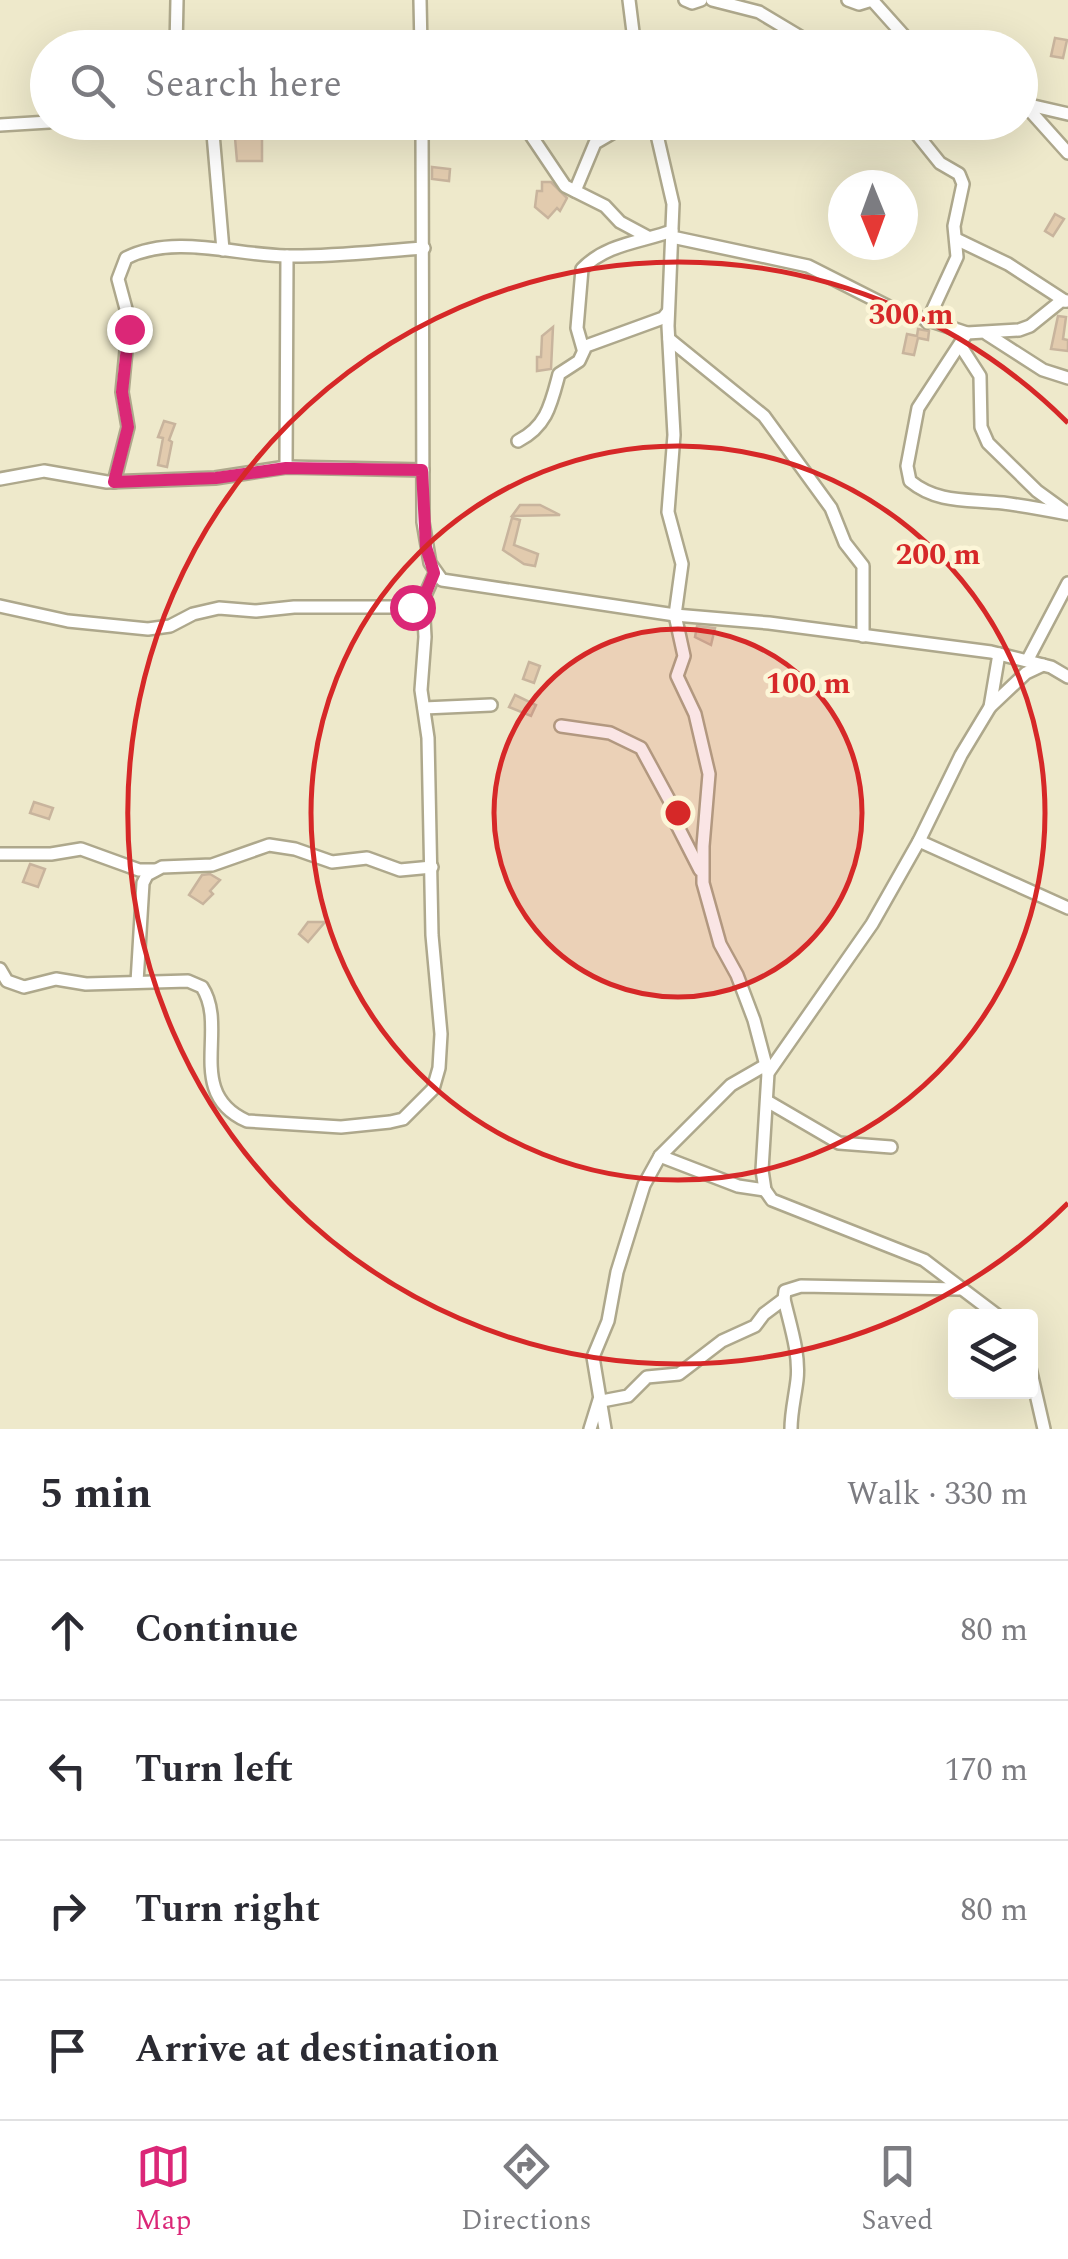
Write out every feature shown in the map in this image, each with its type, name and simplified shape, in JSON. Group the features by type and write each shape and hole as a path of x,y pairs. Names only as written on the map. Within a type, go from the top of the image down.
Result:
{"street":[{"path":"176,30 177,0"},
{"path":"420,0 421,30"},
{"path":"629,0 633,30"},
{"path":"685,0 701,0"},
{"path":"712,0 759,12 789,30"},
{"path":"848,0 859,4 872,0 898,30"},
{"path":"1038,107 1068,114"},
{"path":"1038,120 1068,152"},
{"path":"0,125 30,123"},
{"path":"214,140 223,250"},
{"path":"422,140 422,470 426,547 434,573 442,580 675,615 769,623 1000,654 1043,665 1068,677"},
{"path":"536,140 562,182 650,238"},
{"path":"575,191 596,143 601,140"},
{"path":"658,140 672,195 668,312 674,436 668,512 682,564 675,615 684,656 677,676 695,714 709,774 702,875"},
{"path":"921,140 940,163 961,178 964,190 955,220 954,264 927,322"},
{"path":"518,441 544,422 558,374 579,360 583,350 577,328 582,268 605,252 625,243 672,234 808,266 870,299 967,333 987,334 1030,326 1066,301 1008,264 956,239"},
{"path":"114,482 128,427 122,392 129,329 119,290 122,262 132,255 156,250 223,250 286,256 424,248"},
{"path":"286,256 286,468"},
{"path":"583,350 663,318 668,312"},
{"path":"967,333 918,408 907,466 910,481 924,491 955,502 998,502 1068,514"},
{"path":"987,334 1043,370 1068,378"},
{"path":"669,339 776,428 831,508 845,543 863,566 863,636"},
{"path":"960,345 980,376 981,427 988,443 1037,491 1068,514"},
{"path":"0,479 44,471 114,482 216,478 286,468 422,470"},
{"path":"0,969 7,981 24,987 56,979 86,984 188,981 202,987 211,1016 209,1036 216,1096 234,1115 247,1121 341,1127 403,1119 433,1089 439,1068 428,830 428,738 420,674 426,637 423,600 434,573"},
{"path":"1027,661 1068,583"},
{"path":"0,606 68,621 148,629 170,626 193,614 219,608 375,610 412,607 423,600"},
{"path":"990,707 1000,654"},
{"path":"604,1429 595,1350 608,1321 644,1185 660,1156 731,1085 766,1070 802,1028 872,924 990,707 1026,673 1043,665"},
{"path":"424,708 491,705"},
{"path":"561,726 610,733 641,748 673,806 677,826 702,875 720,944 737,974 754,1020 766,1070 764,1190 772,1200 792,1209 924,1260 988,1309"},
{"path":"918,841 1068,908"},
{"path":"0,854 51,854 82,849 139,870 155,870 212,865 269,845 332,862 366,858 400,870 432,867"},
{"path":"137,982 143,884 155,870"},
{"path":"767,1101 839,1143 891,1148"},
{"path":"660,1156 738,1186 764,1190"},
{"path":"791,1429 791,1404 798,1378 785,1291 801,1286 960,1289"},
{"path":"601,1398 628,1396 647,1377 679,1374 722,1341 755,1326 784,1299"},
{"path":"590,1429 601,1398"},
{"path":"1037,1399 1044,1429"}],"building":[{"path":"1055,38 1067,40 1063,58 1051,56"},
{"path":"235,140 262,140 262,161 237,161"},
{"path":"432,167 450,169 449,181 432,179"},
{"path":"542,182 551,182 567,198 560,211 557,208 548,218 535,207"},
{"path":"1055,214 1064,219 1053,236 1045,231"},
{"path":"1058,316 1066,317 1063,339 1068,340 1068,351 1051,349"},
{"path":"553,327 551,369 537,371 542,336"},
{"path":"918,329 929,331 928,340 918,338 914,355 903,353 907,334 917,336"},
{"path":"164,421 175,424 167,467 158,465 163,438 158,437"},
{"path":"520,505 540,505 560,515 512,516"},
{"path":"512,518 520,520 514,545 538,554 535,566 524,564 503,550"},
{"path":"697,626 715,628 711,645 695,637"},
{"path":"529,662 540,666 534,683 523,679"},
{"path":"515,695 536,705 531,716 509,707"},
{"path":"34,802 53,808 49,819 30,813"},
{"path":"30,864 45,869 38,887 23,882"},
{"path":"210,874 220,880 203,904 189,895 202,875"},
{"path":"308,922 325,922 308,942 299,934"}],"route":[{"path":"129,329 122,379 128,427 114,482 226,478 248,471 286,468 422,470 426,547 434,573 423,600 412,607"}]}
